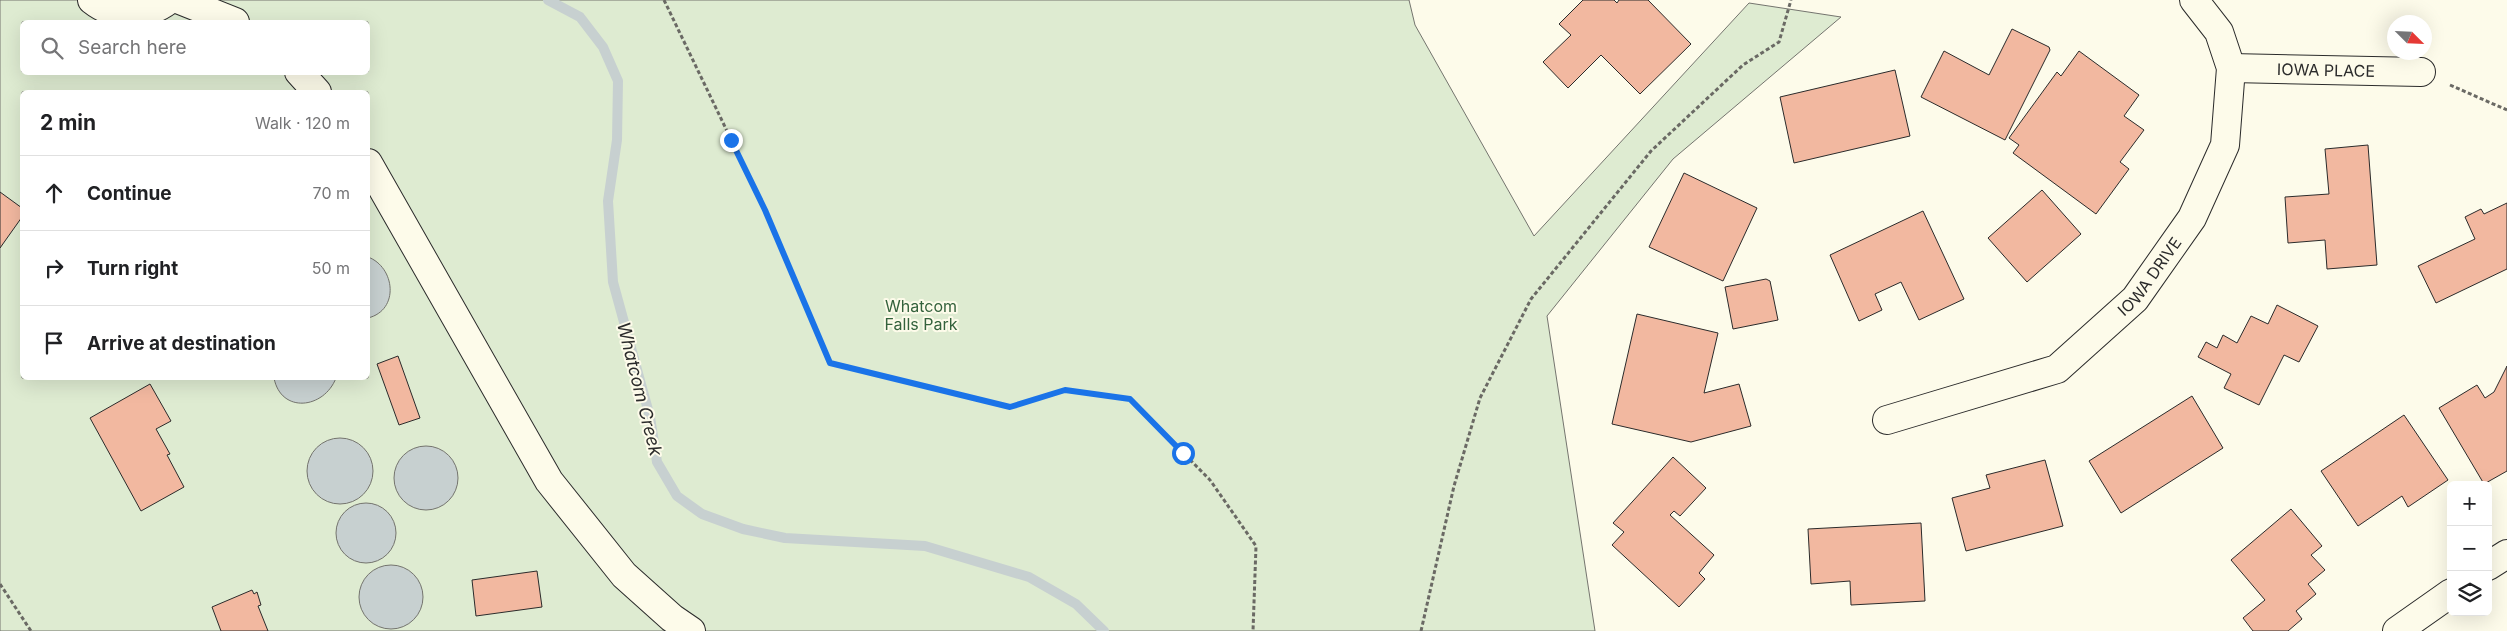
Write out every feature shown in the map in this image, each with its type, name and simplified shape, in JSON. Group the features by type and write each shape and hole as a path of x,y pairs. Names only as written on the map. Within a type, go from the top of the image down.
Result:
{"street":[{"path":"92,0 101,7 119,14 139,14 158,8 169,0"},
{"path":"180,0 230,20"},
{"name":"IOWA DRIVE","path":"1888,420 2057,369 2135,299 2192,218 2225,145 2231,68 2219,32 2194,0"},
{"name":"IOWA PLACE","path":"2231,68 2421,72"},
{"path":"302,75 315,90"},
{"path":"370,167 548,481 624,575 672,618 691,631"},
{"path":"2492,563 2507,554"},
{"path":"2398,631 2447,596"}],"path":[{"path":"664,0 765,210 830,363 1010,407 1065,390 1130,399 1210,480 1256,546 1252,631"},
{"path":"1421,631 1454,486 1480,398 1531,299 1651,151 1743,66 1779,42 1791,0"},
{"path":"2421,72 2507,110"},
{"path":"0,584 31,631"}],"green space":[{"name":"Whatcom Falls Park","path":"0,0 1409,0 1415,25 1534,236 1749,3 1841,17 1673,159 1547,316 1595,631 0,631"}],"shaded area":[{"path":"370,258 377,262 384,270 390,288 389,298 385,306 378,313 370,317"},
{"path":"275,380 335,380 322,396 313,401 303,403 285,398 278,390"},
{"path":"340,438 352,441 363,448 370,459 373,471 370,483 363,494 352,501 340,504 328,501 317,494 310,483 307,471 310,459 317,448 328,441"},
{"path":"426,446 444,452 452,460 458,478 452,496 444,504 426,510 408,504 400,496 394,478 400,460 408,452"},
{"path":"360,503 372,503 388,511 394,521 396,533 394,545 388,555 372,563 360,563 344,555 336,539 336,527 344,511"},
{"path":"391,565 409,571 417,579 423,597 417,615 409,623 391,629 373,623 365,615 359,597 365,579 373,571"}],"building":[{"path":"1583,0 1614,0 1617,3 1619,0 1648,0 1691,44 1640,94 1601,55 1568,88 1543,62 1571,35 1559,24"},
{"path":"2012,29 2049,47 2050,50 2005,140 1921,97 1944,51 1989,75"},
{"path":"2079,51 2139,95 2124,116 2144,130 2120,162 2129,169 2096,214 2013,153 2019,145 2009,138 2057,72 2061,76"},
{"path":"1895,70 1910,136 1794,163 1780,97"},
{"path":"2368,145 2377,265 2327,269 2325,240 2288,243 2285,197 2329,194 2325,149"},
{"path":"1684,173 1757,208 1723,281 1649,247"},
{"path":"2042,190 2081,234 2027,282 1988,238"},
{"path":"0,192 20,207 20,220 0,248"},
{"path":"2507,203 2507,269 2436,303 2418,266 2475,239 2465,217 2481,209 2484,214"},
{"path":"1923,211 1964,299 1919,320 1901,282 1875,294 1882,310 1859,321 1830,255"},
{"path":"1766,279 1770,281 1778,320 1733,329 1725,287"},
{"path":"2277,305 2318,326 2299,362 2284,355 2259,405 2224,388 2231,374 2198,357 2206,342 2217,348 2223,335 2237,343 2251,316 2268,324"},
{"path":"1637,314 1718,333 1704,393 1739,384 1751,426 1691,442 1612,424"},
{"path":"398,356 420,418 399,425 377,364"},
{"path":"2507,366 2507,471 2489,481 2482,481 2439,408 2477,385 2485,398 2494,392"},
{"path":"150,384 171,421 156,429 170,454 167,455 184,487 141,511 90,418"},
{"path":"2192,396 2223,448 2121,513 2089,461"},
{"path":"2404,415 2448,480 2408,507 2402,496 2358,526 2321,471"},
{"path":"1673,457 1706,488 1680,516 1674,511 1670,515 1714,555 1699,573 1705,579 1679,607 1612,545 1624,532 1613,523"},
{"path":"2045,460 2063,526 1966,551 1952,498 1990,488 1986,475"},
{"path":"2291,509 2322,546 2311,555 2325,570 2308,584 2316,594 2296,611 2302,619 2288,631 2253,631 2243,618 2265,600 2231,560"},
{"path":"1921,523 1925,601 1851,605 1850,581 1811,584 1808,529"},
{"path":"537,571 542,607 476,616 472,580"},
{"path":"252,590 254,594 257,592 261,605 258,606 268,631 221,631 212,607"}],"waterway":[{"name":"Whatcom Creek","path":"548,0 580,17 603,47 618,81 617,140 608,201 613,282 650,417 657,462 677,496 702,514 743,529 785,538 925,546 1029,577 1076,604 1104,631"}],"route":[{"path":"731,140 765,210 830,363 1010,407 1065,390 1130,399 1183,453"}]}
